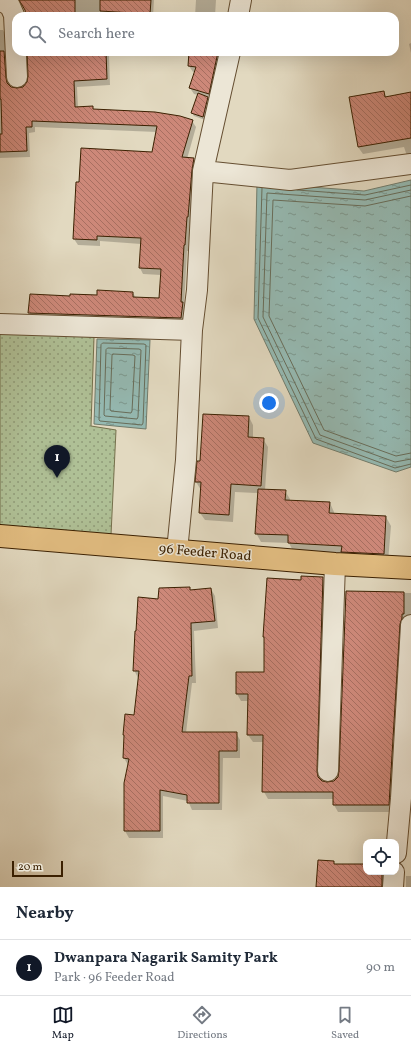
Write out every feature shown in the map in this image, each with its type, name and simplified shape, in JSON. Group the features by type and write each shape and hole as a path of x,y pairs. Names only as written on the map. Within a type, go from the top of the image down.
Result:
{"main road":[{"name":"96 Feeder Road","path":"0,536 335,564 411,568"}],"street":[{"path":"0,0 10,6 13,12"},
{"path":"239,12 241,0"},
{"path":"16,56 17,77"},
{"path":"177,551 186,460 192,330 197,290 203,171 229,56"},
{"path":"203,171 290,180 411,164"},
{"path":"0,324 192,330"},
{"path":"328,771 335,564"},
{"path":"397,839 411,625"},
{"path":"393,887 394,875"}],"green space":[{"path":"0,332 94,337 91,426 116,430 111,535 0,526"}],"water":[{"path":"411,180 411,467 396,472 313,443 254,319 257,183 364,191"},
{"path":"97,339 150,340 146,429 94,424"}],"building":[{"path":"19,0 75,0 75,12 25,12"},
{"path":"100,0 151,0 150,12 100,11"},
{"path":"0,51 4,51 7,83 11,87 17,88 23,87 27,82 27,56 106,56 107,79 74,81 75,107 93,106 93,109 155,112 180,116 193,120 182,157 194,158 184,245 181,302 183,302 181,318 28,313 30,294 70,296 70,294 97,295 97,290 133,292 133,297 159,298 161,269 139,268 141,238 97,236 97,240 73,239 76,182 79,182 81,148 152,152 157,126 32,121 32,127 26,127 27,151 0,152 0,134 2,134"},
{"path":"189,56 217,56 209,94 189,88 196,67 188,66"},
{"path":"384,91 385,97 411,92 411,138 358,147 349,97"},
{"path":"198,93 208,97 203,117 191,113"},
{"path":"203,414 249,416 248,437 264,438 261,486 231,484 229,515 199,513 201,482 195,482 197,461 200,461"},
{"path":"258,489 286,490 285,500 330,502 329,513 386,516 384,554 341,552 342,546 288,543 288,535 255,534"},
{"path":"301,576 323,577 317,771 318,777 322,781 327,782 334,781 338,777 339,771 346,591 404,592 404,614 402,614 400,624 389,805 333,805 333,792 262,792 263,735 247,735 248,694 236,694 236,672 264,672 263,637 267,578 301,580"},
{"path":"190,587 190,590 211,588 215,621 191,623 192,676 189,676 182,732 237,732 237,751 219,751 219,803 187,803 187,795 160,790 160,831 124,831 124,783 129,759 123,758 123,735 125,714 134,715 139,671 133,671 138,597 158,599 159,588"},
{"path":"318,860 334,861 334,864 363,864 363,875 382,875 382,887 316,887"}],"place":[{"name":"Dwanpara Nagarik Samity Park","path":"57,478"}]}
